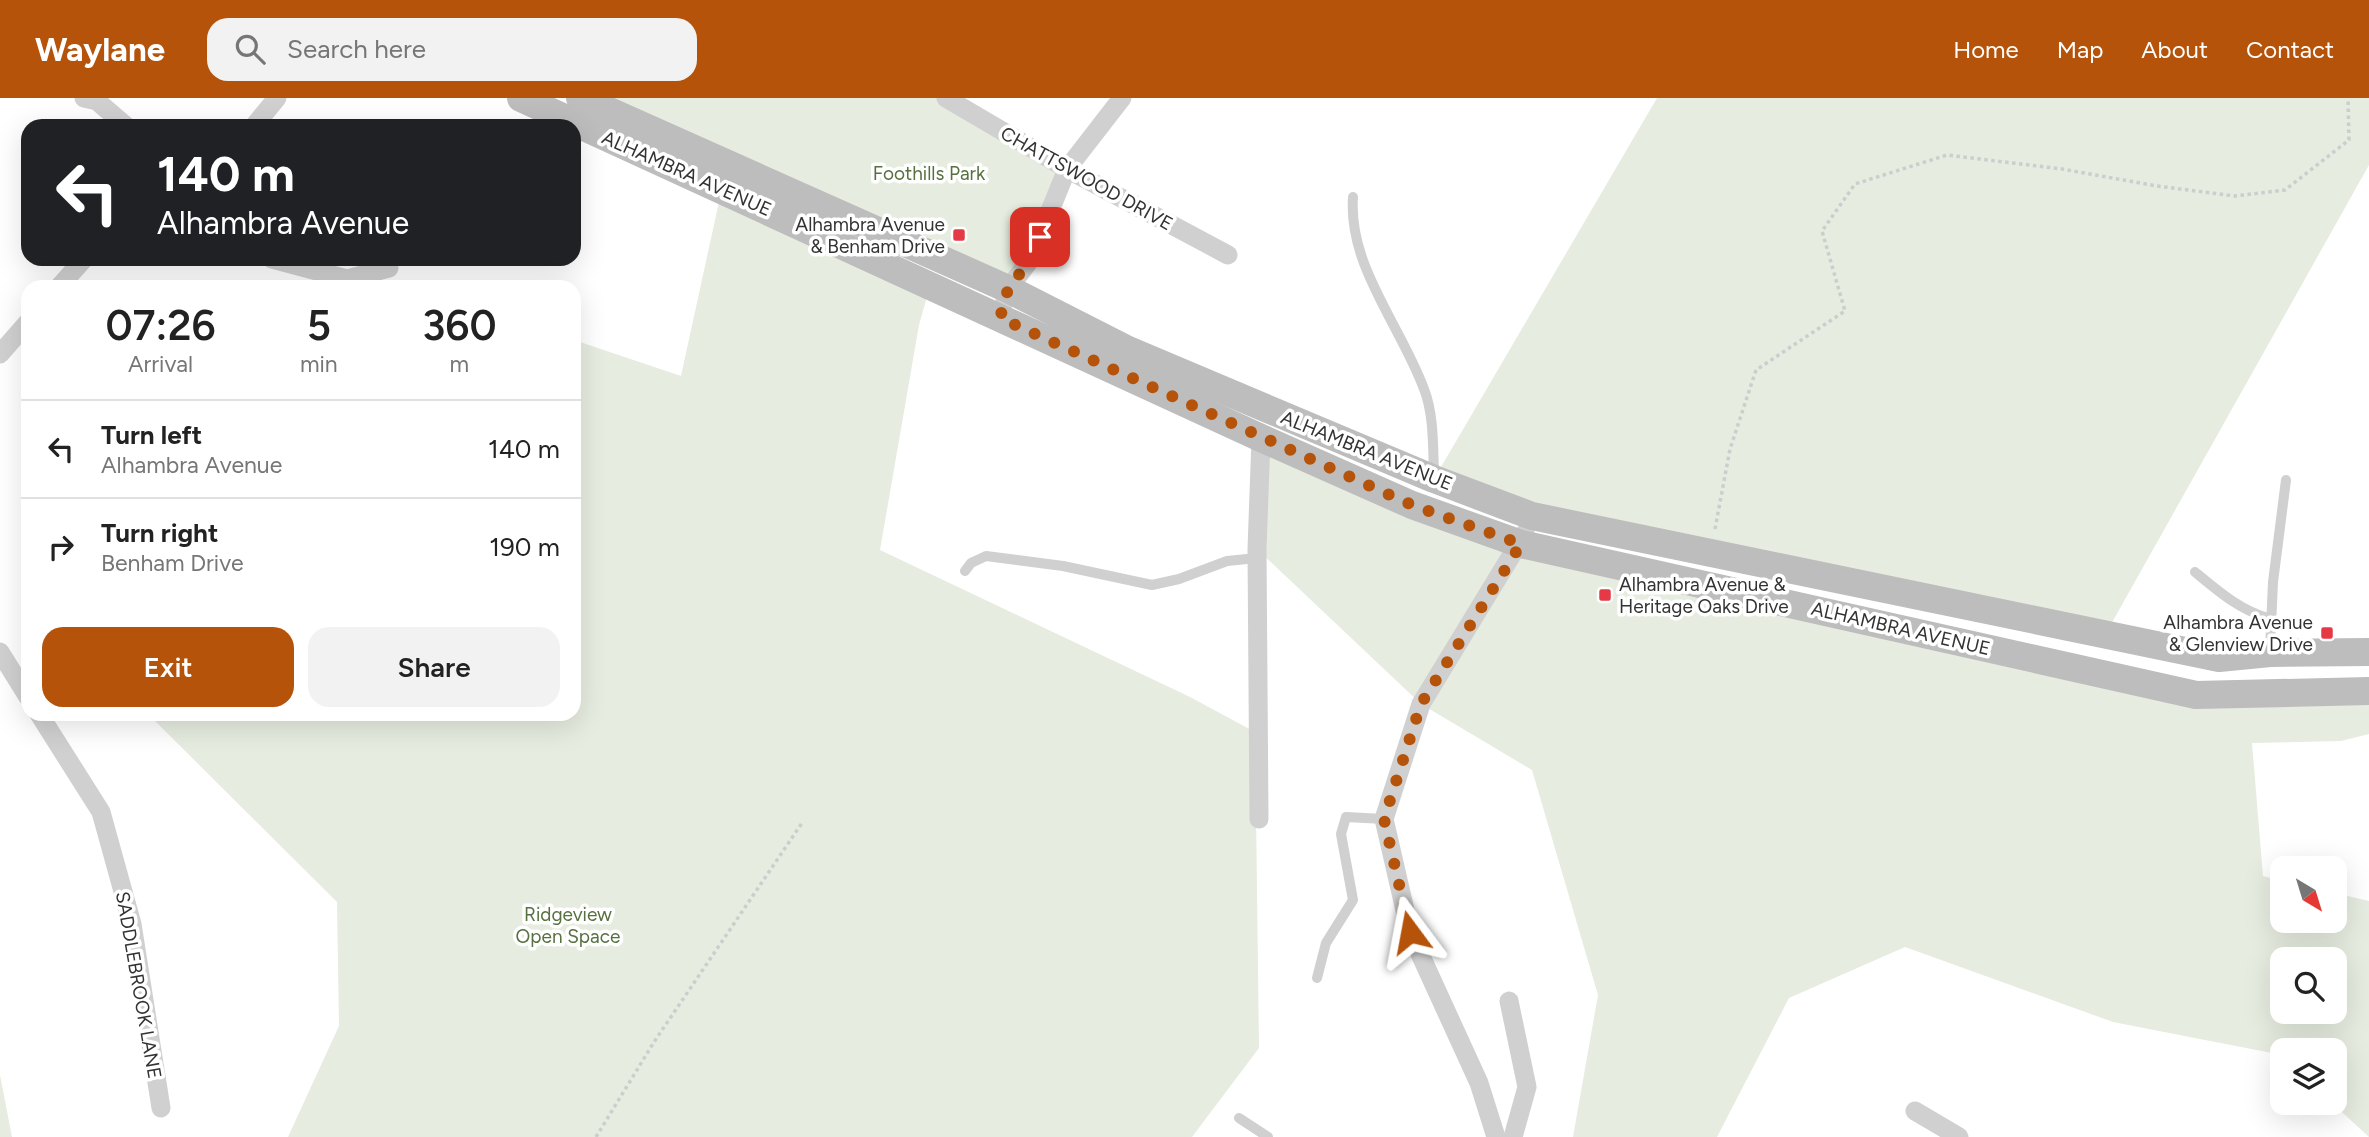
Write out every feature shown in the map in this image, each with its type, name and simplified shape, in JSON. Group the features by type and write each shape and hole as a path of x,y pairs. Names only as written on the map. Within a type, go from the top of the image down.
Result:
{"main road":[{"name":"ALHAMBRA AVENUE","path":"521,98 567,119"},
{"name":"ALHAMBRA AVENUE","path":"580,98 1008,289 1128,350 1434,479 1532,516 2219,658 2270,653 2369,652"},
{"name":"ALHAMBRA AVENUE","path":"581,126 1261,439 1412,505 1521,544 2196,695 2369,691"}],"street":[{"path":"84,98 97,100 118,119"},
{"path":"260,119 277,98"},
{"name":"CHATTSWOOD DRIVE","path":"946,98 1067,169 1228,255"},
{"path":"1000,318 1008,289 1030,260 1067,169 1122,98"},
{"path":"65,280 78,266"},
{"path":"299,266 348,279 389,268"},
{"path":"0,354 21,330"},
{"path":"1259,820 1257,558 1261,439"},
{"path":"1496,1137 1479,1083 1410,932 1384,819 1421,704 1521,544 1532,516"},
{"path":"0,652 21,685"},
{"name":"SADDLEBROOK LANE","path":"44,721 102,812 132,925 161,1108"},
{"path":"1509,1001 1527,1087 1513,1137"},
{"path":"1915,1111 1959,1137"}],"lane":[{"path":"1353,197 1352,222 1358,248 1425,392 1434,479"},
{"path":"2270,653 2273,582 2286,480"},
{"path":"965,572 971,563 986,556 1063,566 1152,585 1179,579 1227,561 1257,558"},
{"path":"2194,572 2253,615 2271,620"},
{"path":"1317,978 1326,943 1353,900 1341,834 1346,817 1384,819"},
{"path":"1239,1118 1268,1137"}],"path":[{"path":"1711,552 1730,449 1756,370 1845,311 1822,231 1855,184 1947,155 2062,169 2157,186 2235,196 2285,190 2349,139 2348,98"},
{"path":"596,1137 654,1042 802,824"}],"green space":[{"name":"Foothills Park","path":"580,98 946,98 1067,169 1008,289"},
{"path":"1657,98 2369,98 2369,165 2105,635 1711,552 1434,479"},
{"name":"Ridgeview Open Space","path":"722,188 930,286 919,325 880,550 1190,697 1255,732 1259,1048 1192,1137 288,1137 339,1026 337,902 155,721 581,721 581,342 681,376"},
{"path":"1261,438 1412,505 2196,695 2369,691 2369,734 2341,741 2252,743 2263,876 2270,878 2270,933 2347,933 2347,896 2369,901 2369,1137 2345,1115 2347,1038 2270,1038 2270,1053 2113,1022 1905,947 1789,998 1717,1137 1573,1137 1598,995 1532,770 1421,704 1257,549"},
{"path":"0,1075 12,1137 0,1137"}],"place":[{"name":"Alhambra Avenue & Benham Drive","path":"959,235"},
{"name":"Alhambra Avenue & Heritage Oaks Drive","path":"1605,595"},
{"name":"Alhambra Avenue & Glenview Drive","path":"2327,633"}],"route":[{"path":"1040,237 1030,260 1008,289 1000,318 1261,439 1412,505 1521,544 1421,704 1384,819 1410,932"}]}
